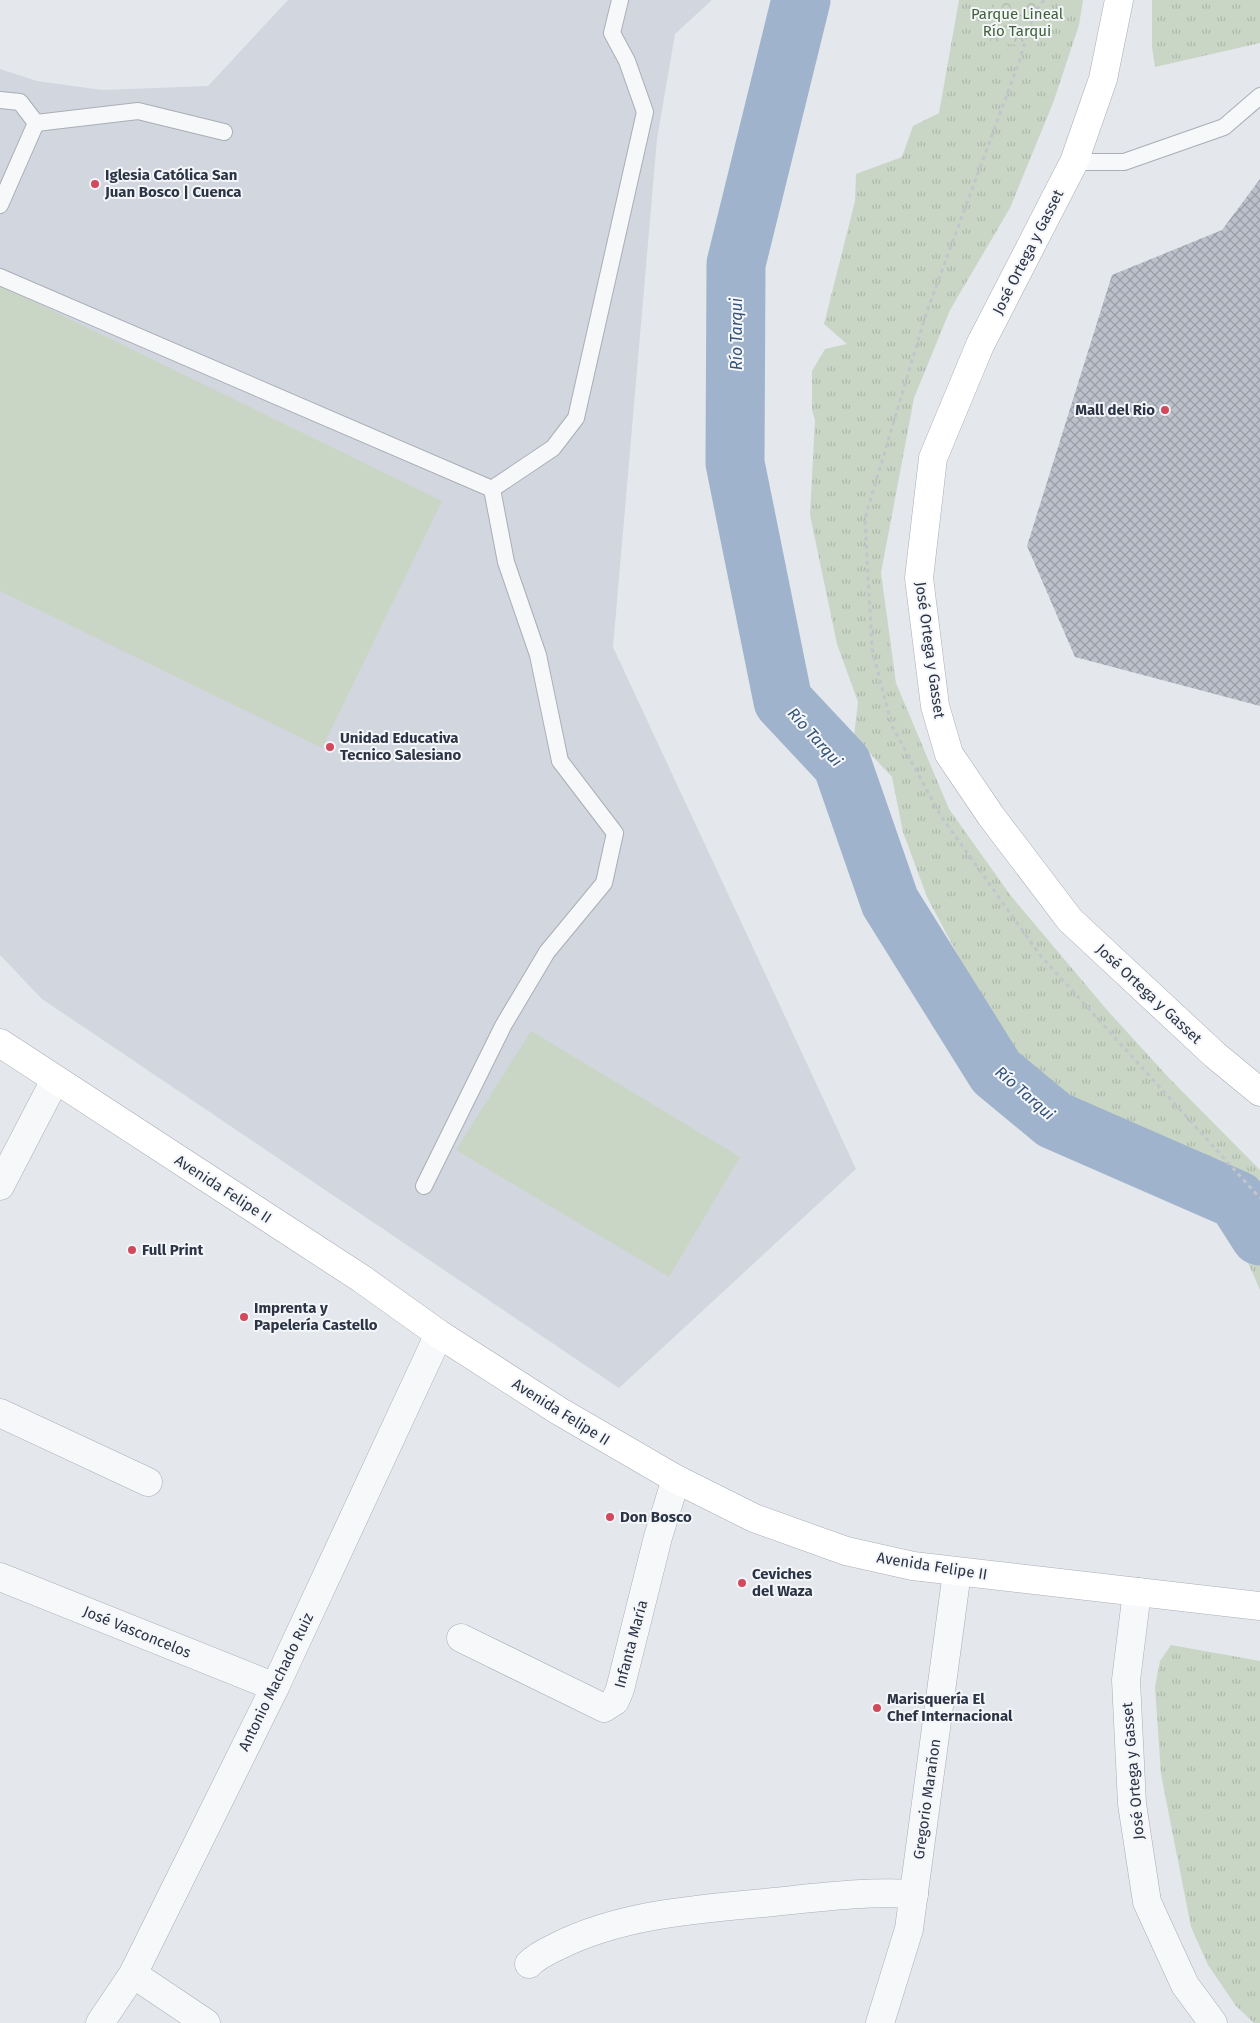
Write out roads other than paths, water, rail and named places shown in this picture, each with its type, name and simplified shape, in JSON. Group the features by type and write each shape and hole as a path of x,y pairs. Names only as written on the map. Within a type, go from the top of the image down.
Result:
{"main road":[{"name":"José Ortega y Gasset","path":"1119,0 1103,79 1074,162 980,345 933,458 919,578 935,706 949,754 991,816 1070,920 1215,1055 1260,1092"},
{"name":"Avenida Felipe II","path":"0,1033 27,1059"},
{"name":"Avenida Felipe II","path":"0,1043 362,1279 439,1334 559,1411 676,1479 726,1505 783,1530 870,1556 957,1572 1260,1606"},
{"name":"José Ortega y Gasset","path":"1215,1055 1260,1106"},
{"path":"1215,1055 1260,1102"},
{"name":"Avenida Felipe II","path":"1165,1596 1260,1617"}],"street":[{"path":"0,1186 55,1080"},
{"name":"Antonio Machado Ruiz","path":"100,2023 133,1974 275,1687 439,1334"},
{"path":"0,1413 148,1482"},
{"name":"Infanta María","path":"461,1638 604,1708 615,1701 620,1689 658,1537 676,1479"},
{"name":"Gregorio Marañon","path":"880,2023 909,1929 957,1572"},
{"name":"José Vasconcelos","path":"0,1577 275,1687"},
{"name":"José Ortega y Gasset","path":"1137,1592 1126,1680 1132,1804 1147,1902 1185,1985 1213,2023"},
{"path":"529,1964 535,1958 575,1938 628,1921 694,1910 878,1892 914,1894"},
{"path":"133,1974 206,2023"}],"lane":[{"path":"492,489 553,448 576,418 645,112 627,61 612,33 620,0"},
{"path":"1074,162 1124,162 1224,128 1260,96"},
{"path":"0,100 20,102 36,123"},
{"path":"36,123 138,111 224,132"},
{"path":"0,205 36,123"},
{"path":"0,277 492,489"},
{"path":"424,1186 503,1026 547,952 604,883 615,833 560,760 538,655 506,562 492,489"}],"waterway":[{"name":"Río Tarqui","path":"801,0 736,264 735,463 783,701 842,764 890,902 996,1072 1054,1120 1237,1200 1260,1236"}],"place":[{"name":"Iglesia Católica San Juan Bosco | Cuenca","path":"95,184"},
{"name":"Mall del Rio","path":"1165,410"},
{"name":"Unidad Educativa Tecnico Salesiano","path":"330,747"},
{"name":"Full Print","path":"132,1250"},
{"name":"Imprenta y Papelería Castello","path":"244,1317"},
{"name":"Don Bosco","path":"610,1517"},
{"name":"Ceviches del Waza","path":"742,1583"},
{"name":"Marisquería El Chef Internacional","path":"877,1708"}],"park label":[{"name":"Parque Lineal Río Tarqui","path":"1017,22"}]}
